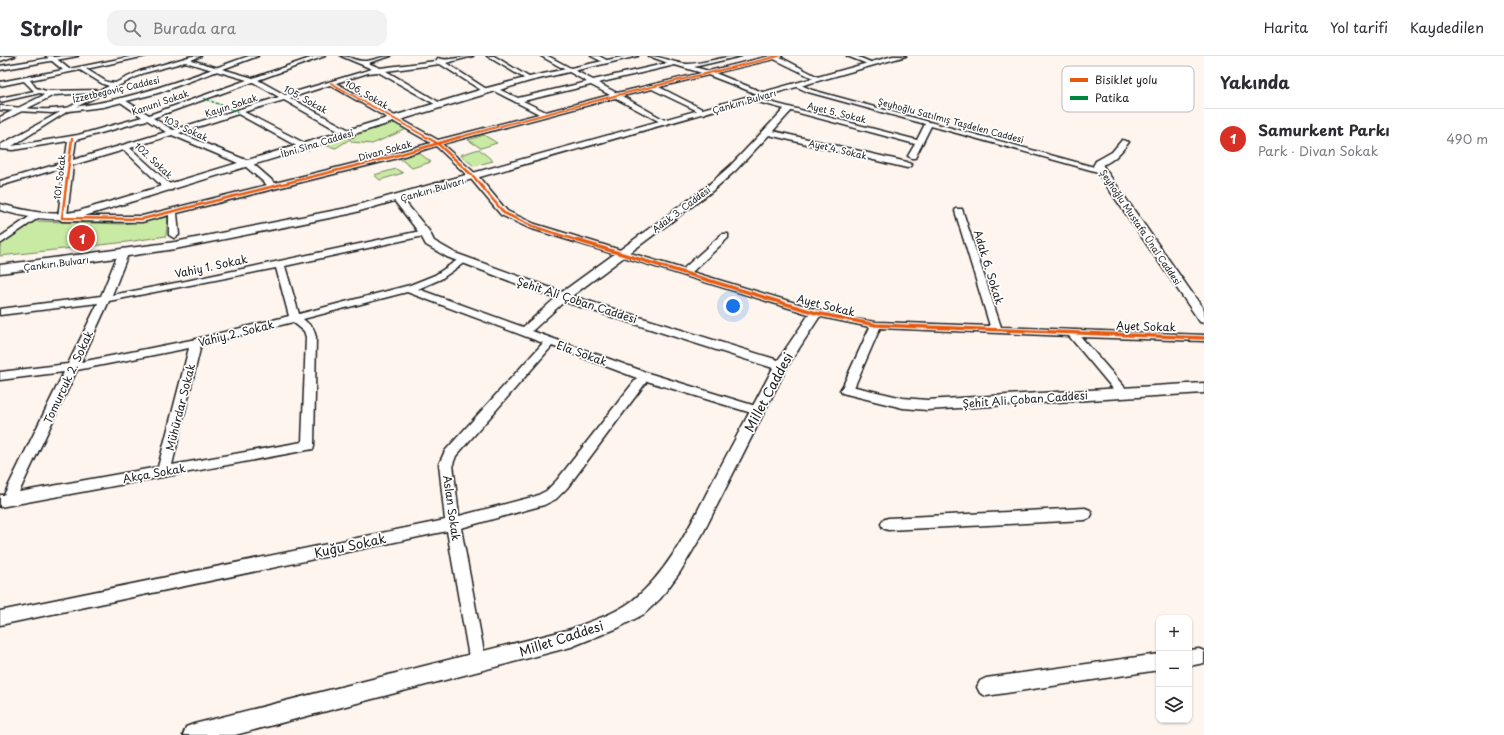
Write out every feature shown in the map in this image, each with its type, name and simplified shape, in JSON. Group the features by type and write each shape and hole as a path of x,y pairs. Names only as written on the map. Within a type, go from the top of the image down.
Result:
{"main road":[{"name":"Çankırı Bulvarı","path":"0,269 123,254 303,221 398,199 902,56"}],"street":[{"path":"0,59 12,56"},
{"path":"0,68 52,58 75,56"},
{"path":"0,84 143,56"},
{"name":"105. Sokak","path":"172,56 253,80 350,134"},
{"path":"1,148 66,110 114,85 142,72 198,56"},
{"name":"İzzetbegoviç Caddesi","path":"0,108 19,110 66,110 121,100 154,92 255,56"},
{"name":"Kanuni Sokak","path":"1,148 72,139 146,118 322,56"},
{"path":"344,56 363,62 440,105"},
{"path":"363,62 388,56"},
{"path":"431,56 490,90 518,100 545,114"},
{"name":"Kayın Sokak","path":"0,184 378,70 441,62 470,56"},
{"path":"490,56 529,79"},
{"path":"544,56 618,95 666,123"},
{"path":"594,56 607,62"},
{"name":"İbni Sina Caddesi","path":"0,207 35,216 62,218 88,212 350,134 490,90 529,79 635,56"},
{"path":"652,56 709,73 765,95"},
{"path":"688,67 738,56"},
{"path":"776,56 819,79"},
{"name":"Divan Sokak","path":"62,218 131,220 173,213 390,158 437,143 545,114 776,56"},
{"path":"850,56 872,64"},
{"path":"52,58 67,70"},
{"path":"518,100 675,63"},
{"path":"82,69 105,83 114,85"},
{"path":"26,79 38,92"},
{"name":"106. Sokak","path":"331,83 437,143"},
{"name":"Şeyhoğlu Satılmış Taşdelen Caddesi","path":"798,86 810,91 929,124 1100,166"},
{"path":"654,87 704,112"},
{"path":"0,100 38,92 51,94 104,90"},
{"path":"0,120 51,94"},
{"name":"Ayet 5. Sokak","path":"750,99 920,143"},
{"name":"103. Sokak","path":"121,100 146,118 172,133 248,164 274,187"},
{"name":"Adak 3. Caddesi","path":"563,297 694,201 733,168 789,110"},
{"path":"239,112 305,147"},
{"path":"912,156 929,124"},
{"name":"Ayet 4. Sokak","path":"768,132 907,165"},
{"name":"101. Sokak","path":"62,218 72,139"},
{"name":"Şeyhoğlu Mustafa Ünal Caddesi","path":"1125,142 1115,154 1100,166 1204,319"},
{"name":"Ayet Sokak","path":"437,143 474,177 497,206 511,217 532,226 684,274 816,313 876,325 1204,338"},
{"name":"102. Sokak","path":"125,147 168,188"},
{"name":"Şehit Ali Çoban Caddesi","path":"398,199 425,233 430,244 462,260 563,297 781,366"},
{"name":"Adak 6. Sokak","path":"959,211 996,329"},
{"path":"173,213 174,235"},
{"path":"0,241 35,216"},
{"name":"Vahiy 1. Sokak","path":"0,312 105,299 425,233"},
{"path":"684,274 725,236"},
{"name":"Tomurcuk 2. Sokak","path":"5,500 73,367 105,299 123,254"},
{"name":"Vahiy 2. Sokak","path":"0,376 73,367 196,343 408,289 438,277 462,260"},
{"path":"280,264 295,318"},
{"name":"Ela Sokak","path":"408,289 644,376 758,411"},
{"path":"524,332 563,297"},
{"name":"Millet Caddesi","path":"194,735 571,638 611,622 637,608 654,593 674,567 696,530 781,366 816,313"},
{"name":"Akça Sokak","path":"5,500 308,446 311,337 309,330 295,318"},
{"path":"847,390 876,325"},
{"path":"1072,332 1123,393"},
{"name":"Aslan Sokak","path":"478,663 453,524 446,464 450,454 550,342"},
{"name":"Mühürdar Sokak","path":"164,472 196,343"},
{"name":"Kuğu Sokak","path":"0,618 453,524 540,502 551,495 562,484 644,376"},
{"name":"Şehit Ali Çoban Caddesi","path":"847,390 904,403 927,405 1204,388"},
{"path":"888,524 1085,514"},
{"path":"986,687 1156,662"}],"green space":[{"path":"396,122 407,129 372,144 352,142 350,139 336,148 323,145"},
{"path":"484,135 497,143 481,148 468,140"},
{"path":"479,149 493,161 474,166 460,155"},
{"path":"418,152 431,162 412,168 399,158"},
{"path":"396,169 403,173 380,180 374,175"},
{"path":"168,217 166,236 127,242 0,256 0,245 35,221 123,224"}],"marked path":[{"path":"203,98 239,112"}],"cycle path":[{"path":"72,139 62,218 121,220 142,219 391,157 437,143 618,95 779,56"},
{"path":"331,83 437,143 474,177 504,213 532,226 816,313 854,322 876,325 1204,338"}],"place":[{"name":"Samurkent Parkı","path":"82,238"}]}
